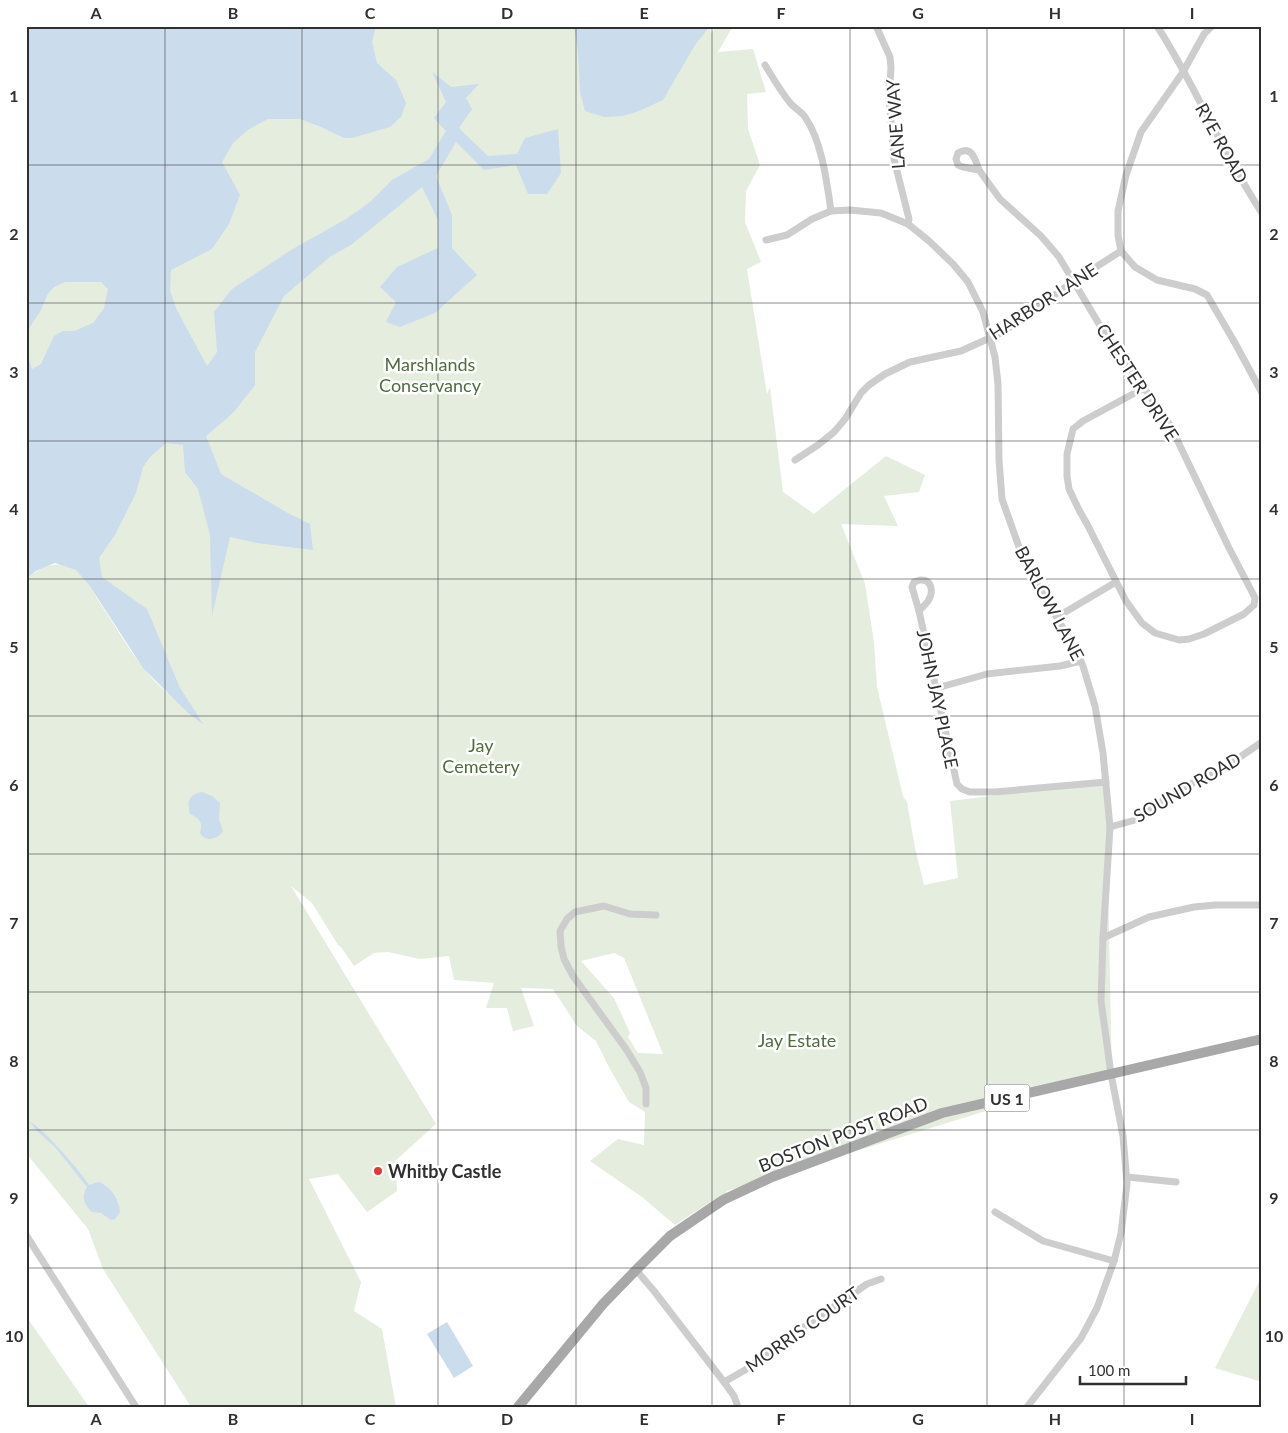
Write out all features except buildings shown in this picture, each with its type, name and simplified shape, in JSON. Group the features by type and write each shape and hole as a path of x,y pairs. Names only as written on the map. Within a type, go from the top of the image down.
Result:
{"main road":[{"name":"BOSTON POST ROAD","path":"518,1407 603,1304 636,1270 670,1236 723,1200 772,1178 942,1113 1261,1042"}],"street":[{"name":"LANE WAY","path":"876,26 890,58 889,97 894,159 909,219 908,224"},
{"name":"RYE ROAD","path":"1157,26 1171,48 1237,173 1262,213"},
{"path":"1212,26 1204,34 1183,72 1141,132 1126,175 1118,211 1118,235 1121,251 1135,266 1157,280 1175,286 1196,289 1207,295 1261,391"},
{"path":"765,65 792,105 805,116 814,133 826,178 831,211"},
{"name":"CHESTER DRIVE","path":"979,170 1000,199 1041,236 1059,257 1102,329 1170,425 1251,590 1254,605 1244,614 1204,634 1178,640 1155,632 1142,623 1126,601 1116,582"},
{"name":"BARLOW LANE","path":"766,240 787,235 812,219 831,211 873,212 893,217 908,224 930,241 968,282 983,312 995,357 998,384 999,460 1002,499 1031,574 1081,661 1095,706 1103,752 1110,827 1101,1001 1111,1074 1123,1136 1127,1177 1121,1233 1114,1261 1097,1308 1081,1338 1027,1407"},
{"name":"HARBOR LANE","path":"795,460 834,432 863,391 882,376 910,362 961,351 1003,332 1074,281 1121,251"},
{"path":"1057,617 1116,582 1070,489 1067,476 1067,454 1073,429 1083,421 1144,388"},
{"name":"JOHN JAY PLACE","path":"919,611 957,784 962,789 970,792 995,792 1106,782"},
{"path":"937,688 986,674 1060,666 1081,661"},
{"name":"SOUND ROAD","path":"1110,827 1135,820 1182,788 1221,770 1262,742"},
{"path":"1103,938 1149,917 1194,907 1215,904 1262,905"},
{"path":"646,1104 646,1088 640,1072 626,1049 573,976 564,958 560,931 567,919 575,912 604,906 630,914 656,915"},
{"path":"1127,1177 1176,1182"},
{"path":"995,1212 1043,1241 1114,1261"},
{"path":"26,1235 136,1407"},
{"path":"636,1270 724,1382 734,1396 738,1407"},
{"name":"MORRIS COURT","path":"724,1382 745,1370 792,1335 867,1284 880,1279"}],"green space":[{"name":"Marshlands Conservancy","path":"296,26 710,26 711,33 717,26 733,26 718,52 753,49 766,92 747,94 748,129 760,165 746,191 745,222 761,262 747,269 767,394 770,387 783,492 814,514 886,456 925,475 919,492 884,496 898,526 841,524 865,584 874,642 877,687 903,796 907,802 924,885 958,878 950,801 1106,782 1112,1081 1110,1074 1092,1078 727,1191 723,1200 721,1195 675,1225 642,1197 590,1161 618,1139 644,1145 645,1112 629,1102 596,1041 577,1026 553,989 521,988 534,1026 513,1031 507,1008 486,1008 494,983 454,980 449,956 420,959 388,952 374,953 354,966 338,945 312,903 291,886 436,1124 395,1161 397,1191 367,1212 338,1174 309,1179 361,1282 354,1311 382,1329 396,1407 191,1407 103,1269 88,1229 26,1153 26,579 37,571 49,566 68,566 78,571 88,583 141,665 172,696 26,479 26,329 29,307","holes":["614,953 624,958 663,1054 638,1053 628,1037 630,1033 614,998 581,961"]},
{"path":"1262,1276 1262,1382 1215,1368"},
{"path":"26,1316 89,1407 26,1407"}],"water":[{"path":"26,26 376,26 372,42 377,63 396,80 406,103 401,117 390,127 352,138 344,138 300,119 268,119 249,129 233,143 222,162 240,195 229,224 212,249 171,270 170,291 177,310 207,366 217,352 214,312 232,289 291,250 346,219 370,202 392,180 429,159 446,131 434,118 446,102 432,72 451,87 479,84 466,98 472,109 459,128 488,156 517,154 525,138 558,129 561,173 547,194 528,194 516,165 484,170 456,142 436,176 452,215 452,248 477,275 435,313 400,327 386,322 396,302 380,287 397,267 438,248 438,220 422,187 351,245 331,256 284,296 255,352 255,385 233,413 206,436 221,474 310,524 313,550 257,543 230,537 212,616 210,535 198,489 185,472 183,445 166,443 151,456 143,467 136,493 115,535 99,558 102,577 147,609 180,688 204,725 188,713 143,668 89,585 76,570 55,563 36,571 26,579","holes":["65,282 101,282 108,289 104,308 93,323 74,331 63,331 54,336 41,364 32,369 28,353 28,331 51,290"]},
{"path":"574,26 710,26 695,45 663,100 623,116 604,117 585,111 580,92 578,52"},
{"path":"202,792 212,796 220,803 219,819 223,831 212,839 202,836 200,833 200,821 190,814 189,802 191,797"},
{"path":"30,1122 61,1150 89,1185 99,1182 111,1190 116,1198 120,1212 115,1219 111,1220 101,1213 92,1212 89,1209 84,1197 87,1187 55,1147"},
{"path":"447,1322 473,1366 454,1378 427,1334"}],"place":[{"name":"Whitby Castle","path":"378,1171"}],"park label":[{"name":"Jay Cemetery","path":"481,755"},
{"name":"Jay Estate","path":"797,1040"}]}
